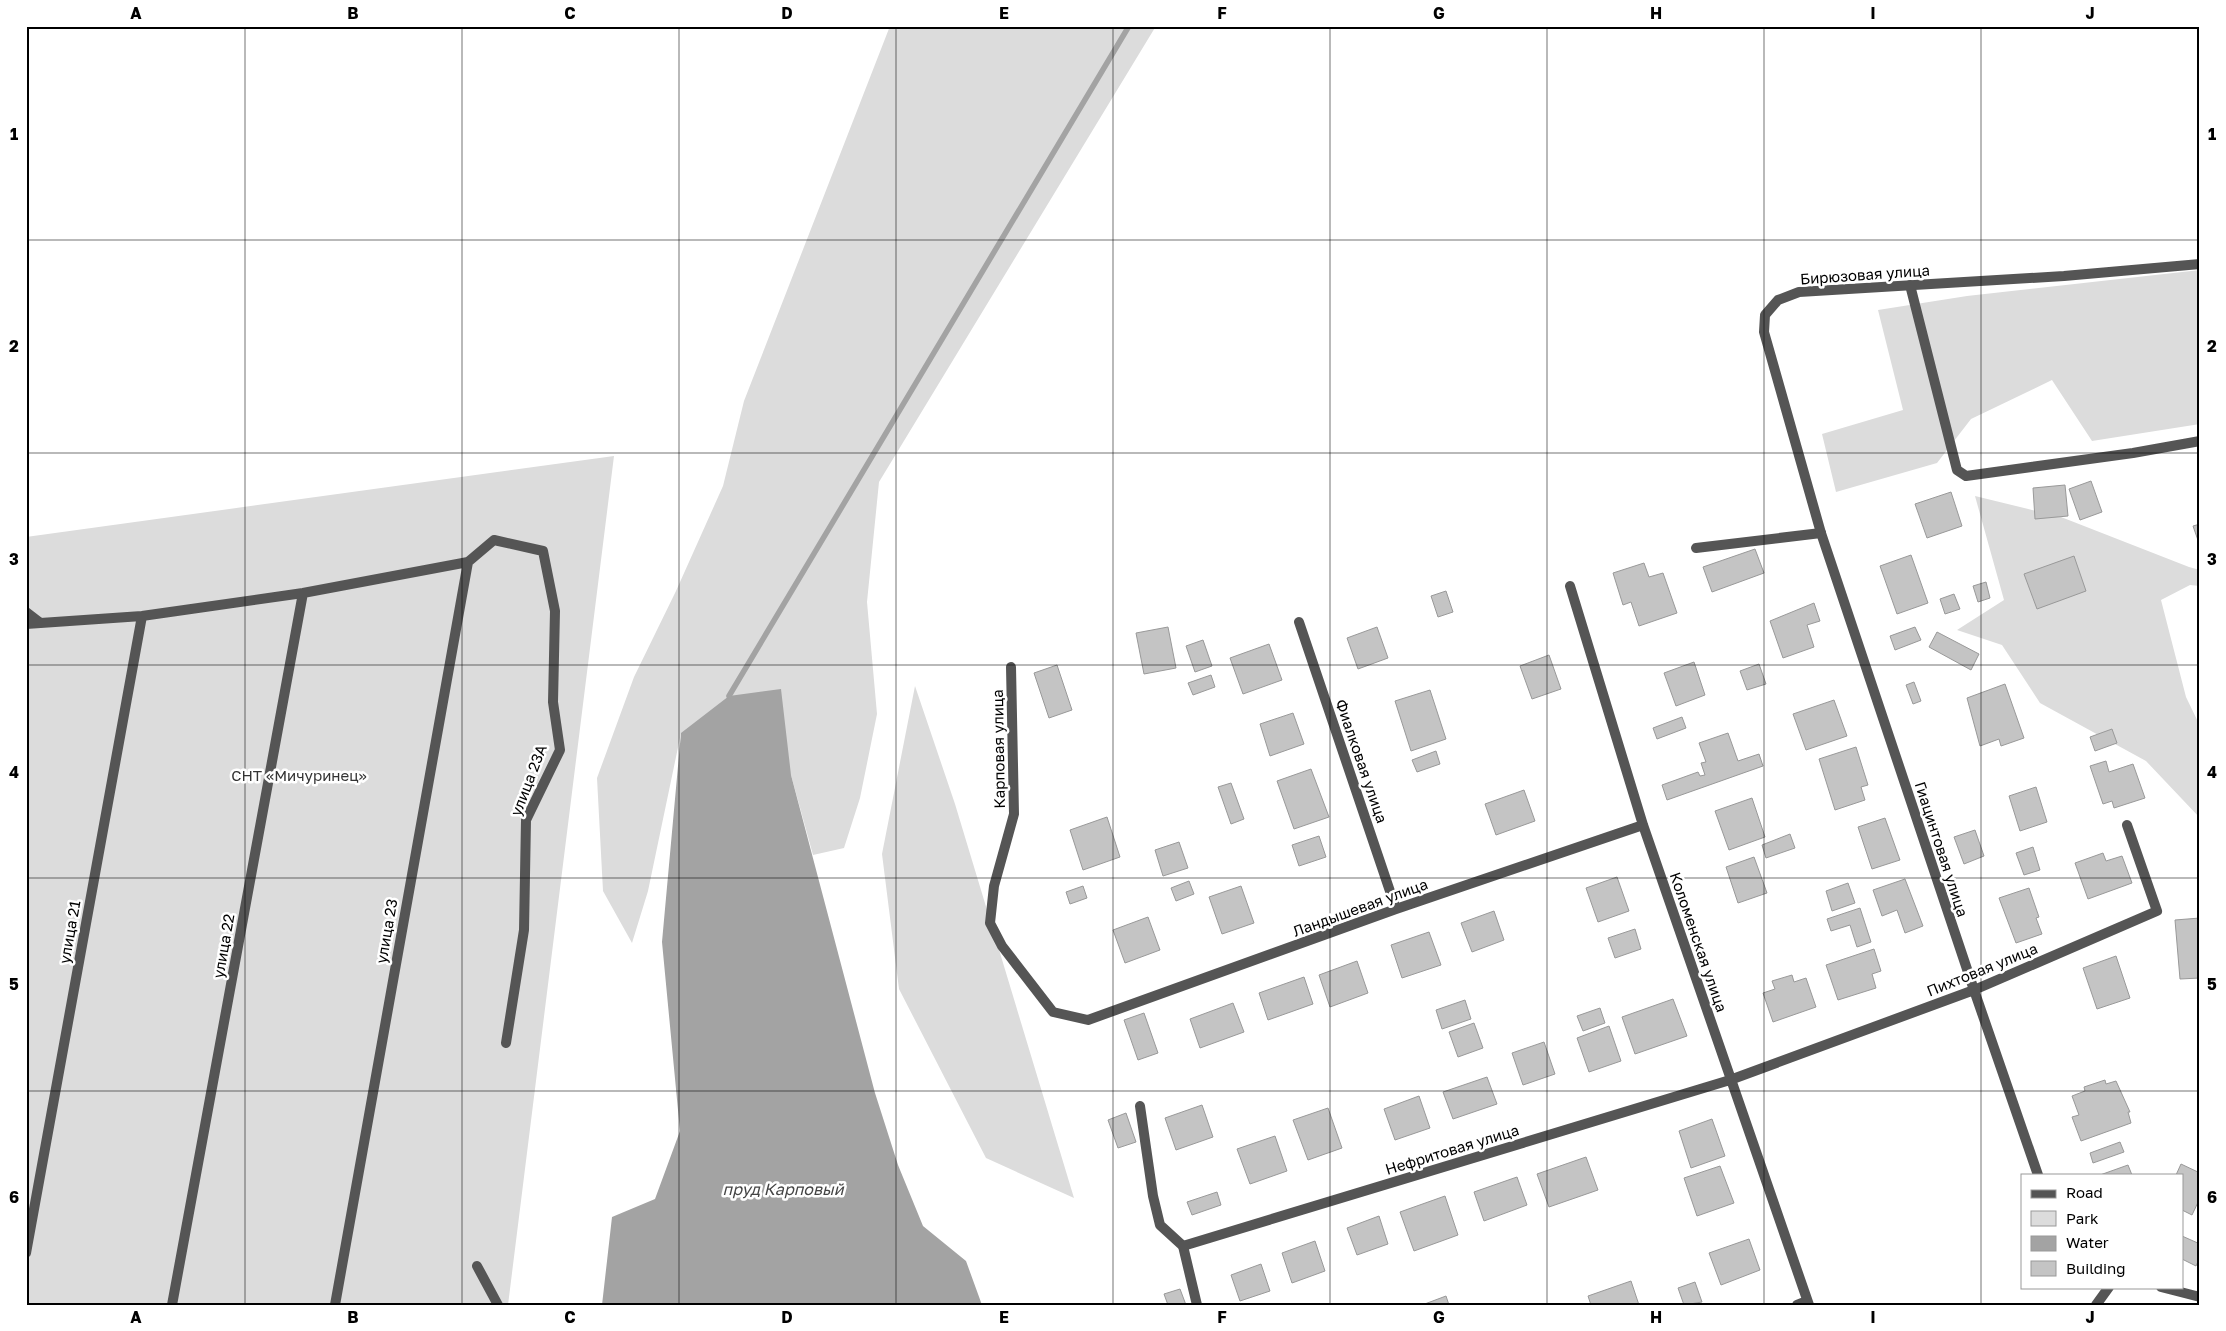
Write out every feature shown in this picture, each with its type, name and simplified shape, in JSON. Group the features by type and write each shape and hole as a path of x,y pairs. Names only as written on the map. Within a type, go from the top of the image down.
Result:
{"street":[{"name":"Бирюзовая улица","path":"1821,532 1764,332 1765,315 1778,300 1799,292 2064,276 2200,264"},
{"path":"1910,285 1957,470 1966,476 2133,453 2200,441"},
{"path":"1696,548 1821,532"},
{"name":"Гиацинтовая улица","path":"1821,532 2038,1174"},
{"name":"улица 23А","path":"468,562 494,540 542,551 554,611 553,702 560,750 526,820 524,930 506,1043"},
{"path":"26,624 142,616 303,592 468,562"},
{"name":"улица 23","path":"335,1305 468,562"},
{"name":"Коломенская улица","path":"1570,586 1643,825 1808,1303"},
{"name":"улица 22","path":"172,1305 303,592"},
{"path":"26,612 39,622"},
{"name":"улица 21","path":"26,1253 142,616"},
{"name":"Фиалковая улица","path":"1299,622 1396,909"},
{"name":"Карповая улица","path":"1011,667 1014,814 994,886 990,923 1002,946 1053,1012 1088,1020"},
{"name":"Ландышевая улица","path":"1088,1020 1396,909 1643,825"},
{"name":"Пихтовая улица","path":"1730,1080 1974,990 2157,911 2127,825"},
{"name":"Нефритовая улица","path":"1183,1246 1730,1080"},
{"path":"1140,1106 1153,1196 1160,1225 1183,1246 1197,1305"},
{"path":"477,1266 498,1305"},
{"path":"2096,1305 2108,1288"},
{"path":"2165,1288 2200,1297"},
{"path":"1797,1305 1808,1303"}],"green space":[{"path":"890,26 1156,26 879,482 867,602 877,714 860,798 844,848 813,855 791,775 681,733 648,891 632,943 603,891 597,778 634,677 676,591 723,486 744,401"},
{"path":"2200,270 2200,424 2092,441 2052,380 1971,419 1937,463 1836,492 1822,434 1903,410 1878,310 1967,296"},
{"name":"СНТ «Мичуринец»","path":"614,456 508,1305 26,1305 26,537"},
{"path":"1975,496 2061,517 2200,570 2200,586 2190,585 2161,600 2186,697 2200,726 2200,818 2146,761 2040,703 2002,645 1957,630 2004,600"},
{"path":"915,686 955,804 1074,1198 986,1158 899,989 882,854"}],"water":[{"name":"пруд Карповый","path":"781,689 791,775 875,1093 898,1165 923,1226 966,1261 982,1305 602,1305 612,1217 655,1199 680,1131 662,942 681,733 729,696"}],"building":[{"path":"2091,481 2102,512 2080,520 2069,489"},
{"path":"2065,485 2068,516 2035,519 2033,488"},
{"path":"1951,492 1962,526 1927,538 1915,504"},
{"path":"2200,524 2200,546 2193,526"},
{"path":"1755,549 1764,573 1712,592 1703,567"},
{"path":"1911,555 1928,603 1897,614 1880,566"},
{"path":"2074,556 2086,591 2037,609 2024,574"},
{"path":"1644,563 1649,577 1663,573 1677,613 1639,626 1631,602 1623,605 1613,573"},
{"path":"1986,582 1990,598 1978,602 1973,586"},
{"path":"1446,591 1453,612 1438,617 1431,596"},
{"path":"1954,594 1960,609 1945,614 1940,599"},
{"path":"1814,603 1820,621 1807,625 1814,647 1783,658 1770,621"},
{"path":"1168,627 1176,668 1144,674 1136,633"},
{"path":"1377,627 1388,658 1358,669 1347,638"},
{"path":"1915,627 1921,640 1895,650 1890,636"},
{"path":"1937,632 1979,654 1971,670 1929,647"},
{"path":"1203,640 1212,666 1195,672 1186,646"},
{"path":"1269,644 1282,680 1243,694 1230,658"},
{"path":"1549,655 1561,689 1532,699 1520,666"},
{"path":"1694,662 1705,695 1676,706 1664,673"},
{"path":"1759,664 1766,684 1747,690 1740,671"},
{"path":"1057,665 1072,710 1049,718 1034,673"},
{"path":"1211,675 1215,687 1193,695 1188,683"},
{"path":"1914,682 1921,701 1913,704 1906,685"},
{"path":"2005,684 2024,738 2001,746 1999,739 1980,746 1967,698"},
{"path":"1430,690 1446,739 1411,751 1395,701"},
{"path":"1834,700 1847,736 1806,750 1793,714"},
{"path":"1293,713 1304,744 1270,756 1260,724"},
{"path":"1682,717 1686,728 1657,739 1653,728"},
{"path":"2112,729 2117,743 2095,751 2090,737"},
{"path":"1728,733 1738,761 1759,754 1763,766 1667,800 1662,785 1698,772 1700,776 1705,775 1701,763 1706,762 1699,743"},
{"path":"1856,747 1868,785 1861,787 1865,800 1835,810 1819,759"},
{"path":"1436,751 1440,764 1417,772 1412,760"},
{"path":"2106,761 2109,772 2133,764 2145,798 2114,808 2112,801 2103,804 2090,766"},
{"path":"1311,769 1329,817 1294,829 1277,781"},
{"path":"1231,783 1244,819 1231,824 1218,787"},
{"path":"2036,787 2047,822 2020,831 2009,796"},
{"path":"1524,790 1535,821 1496,835 1485,804"},
{"path":"1752,798 1765,837 1729,850 1715,811"},
{"path":"1107,817 1120,857 1083,870 1070,830"},
{"path":"1885,818 1900,860 1872,869 1858,827"},
{"path":"1975,830 1984,856 1964,864 1954,837"},
{"path":"1790,834 1795,848 1766,858 1762,845"},
{"path":"1319,836 1326,857 1299,866 1292,845"},
{"path":"1179,842 1188,868 1163,876 1155,850"},
{"path":"2033,847 2040,870 2024,875 2016,853"},
{"path":"2103,853 2106,861 2122,856 2132,883 2088,899 2075,863"},
{"path":"1754,857 1767,893 1738,903 1726,867"},
{"path":"1617,877 1629,911 1598,922 1586,888"},
{"path":"1905,879 1923,926 1905,933 1897,910 1882,916 1873,890"},
{"path":"1189,881 1194,894 1176,901 1171,888"},
{"path":"1848,883 1855,903 1832,911 1826,891"},
{"path":"1083,886 1087,898 1070,904 1066,892"},
{"path":"1241,886 1254,923 1222,934 1209,897"},
{"path":"2029,888 2039,917 2036,918 2042,934 2016,943 1999,898"},
{"path":"1860,908 1871,942 1857,947 1850,925 1831,931 1827,919"},
{"path":"1494,911 1504,940 1472,952 1461,923"},
{"path":"1148,917 1160,950 1125,963 1113,930"},
{"path":"2200,918 2200,978 2180,979 2175,920"},
{"path":"1635,929 1641,949 1615,958 1608,938"},
{"path":"1429,932 1441,965 1402,978 1391,945"},
{"path":"1874,949 1881,971 1872,974 1876,988 1838,1000 1826,965"},
{"path":"2116,956 2130,998 2097,1009 2083,968"},
{"path":"1357,961 1368,993 1330,1007 1319,975"},
{"path":"1792,975 1794,982 1806,978 1816,1007 1773,1022 1763,993 1775,989 1772,981"},
{"path":"1304,977 1313,1004 1268,1020 1259,993"},
{"path":"1673,999 1687,1036 1635,1054 1622,1017"},
{"path":"1465,1000 1471,1019 1442,1029 1436,1010"},
{"path":"1233,1003 1244,1032 1200,1048 1190,1019"},
{"path":"1600,1008 1605,1023 1583,1031 1577,1016"},
{"path":"1144,1013 1158,1053 1138,1060 1124,1020"},
{"path":"1474,1023 1483,1048 1458,1057 1449,1032"},
{"path":"1609,1026 1621,1061 1589,1072 1577,1038"},
{"path":"1544,1042 1555,1074 1523,1085 1512,1053"},
{"path":"1487,1077 1497,1104 1453,1119 1443,1092"},
{"path":"2105,1080 2106,1084 2116,1081 2130,1112 2128,1112 2131,1123 2081,1141 2072,1117 2079,1115 2072,1096 2085,1091 2084,1087"},
{"path":"1419,1096 1430,1128 1395,1140 1384,1109"},
{"path":"1202,1105 1213,1137 1176,1150 1165,1118"},
{"path":"1328,1108 1342,1148 1308,1160 1293,1120"},
{"path":"1126,1113 1136,1142 1118,1148 1108,1120"},
{"path":"1712,1119 1725,1156 1691,1168 1679,1131"},
{"path":"1275,1136 1287,1171 1250,1184 1237,1149"},
{"path":"2120,1142 2124,1152 2093,1163 2090,1153"},
{"path":"1586,1157 1598,1190 1549,1207 1537,1174"},
{"path":"2181,1164 2200,1173 2200,1198 2192,1215 2184,1211 2184,1174 2176,1174"},
{"path":"2128,1165 2132,1174 2103,1174"},
{"path":"1720,1166 1734,1203 1697,1216 1684,1178"},
{"path":"1517,1177 1527,1205 1484,1221 1474,1192"},
{"path":"1217,1192 1221,1205 1192,1215 1187,1202"},
{"path":"1445,1196 1458,1235 1414,1251 1400,1212"},
{"path":"1379,1216 1388,1244 1357,1255 1347,1228"},
{"path":"2184,1237 2200,1244 2200,1257 2196,1266 2184,1260"},
{"path":"1749,1239 1760,1270 1721,1285 1709,1253"},
{"path":"1315,1241 1325,1271 1292,1283 1282,1253"},
{"path":"1261,1264 1270,1291 1240,1301 1231,1275"},
{"path":"1631,1281 1639,1305 1591,1305 1588,1296"},
{"path":"1695,1282 1702,1302 1684,1305 1678,1288"},
{"path":"1180,1289 1186,1305 1168,1305 1164,1294"},
{"path":"1446,1296 1449,1305 1422,1305"}],"waterway":[{"path":"729,696 1129,26"}]}
